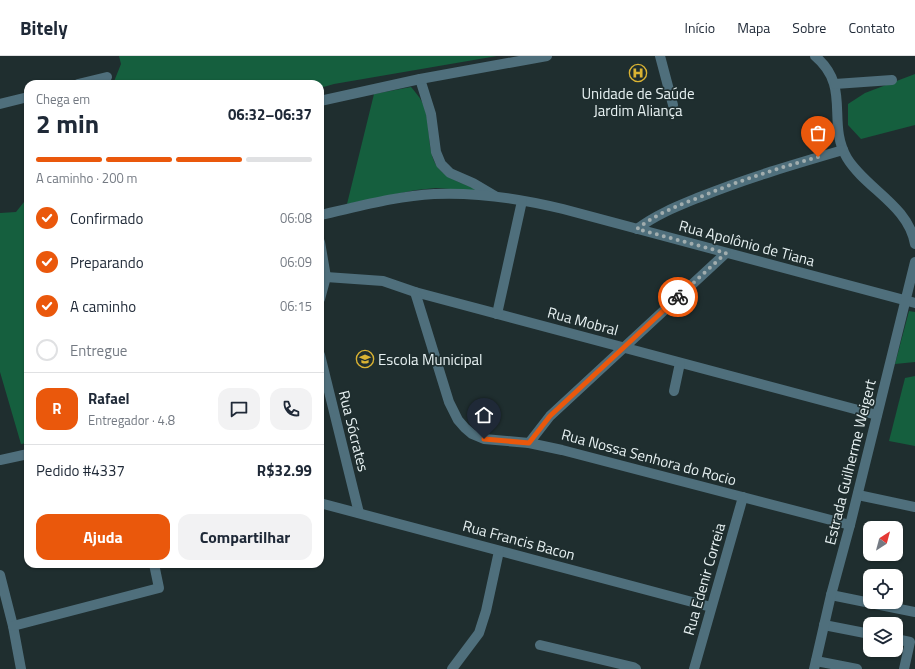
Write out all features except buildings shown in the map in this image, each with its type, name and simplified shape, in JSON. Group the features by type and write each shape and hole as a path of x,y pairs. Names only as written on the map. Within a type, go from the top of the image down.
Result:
{"street":[{"path":"324,100 420,79 547,56"},
{"path":"660,56 673,105"},
{"path":"815,56 828,69 835,84 838,130 843,150 857,171 896,209 910,229 915,241"},
{"path":"95,80 107,77"},
{"path":"420,79 430,108 436,152 441,164 450,173 477,185 496,197"},
{"path":"835,84 892,80"},
{"path":"0,104 24,98"},
{"path":"637,229 658,214 712,192 779,168 843,150"},
{"name":"Rua Apolônio de Tiana","path":"324,213 396,199 432,194 496,197 556,207 910,302"},
{"path":"497,314 522,201"},
{"path":"529,443 550,416 726,253"},
{"name":"Estrada Guilherme Weigert","path":"815,665 831,595 858,496 877,415 910,302 915,262"},
{"path":"324,265 326,277 324,284"},
{"name":"Rua Mobral","path":"326,277 383,282 415,292 877,415"},
{"name":"Rua Nossa Senhora do Rocio","path":"415,292 449,402 458,420 465,428 479,437 529,443 562,450 850,525"},
{"path":"674,392 680,363"},
{"name":"Rua Sócrates","path":"324,371 359,513"},
{"path":"0,460 24,455"},
{"path":"858,496 915,507"},
{"name":"Rua Edenir Correia","path":"694,669 711,607 721,579 743,497"},
{"name":"Rua Francis Bacon","path":"324,504 711,607"},
{"path":"452,669 474,642 481,628 499,551"},
{"path":"13,626 159,588 155,568"},
{"path":"0,575 13,626 21,669"},
{"path":"831,595 915,612"},
{"path":"824,624 863,632"},
{"path":"903,641 913,643 904,669"},
{"path":"540,645 633,667 636,669"},
{"path":"815,665 857,669"}],"green space":[{"path":"119,56 497,56 324,87 324,80 115,80 121,64"},
{"path":"915,74 915,125 861,139 848,125 848,104 865,93"},
{"path":"411,87 421,100 425,110 430,148 436,164 445,175 479,191 436,188 416,190 347,204 374,94"},
{"path":"24,202 24,444 21,444 0,372 0,213 16,212"},
{"path":"909,311 915,312 915,362 895,364"},
{"path":"915,376 915,446 889,441 905,378"}],"way so far":[{"path":"678,297 726,253 637,229 658,214 712,192 770,171 818,157"}],"place":[{"name":"Unidade de Saúde Jardim Aliança","path":"638,73"},
{"name":"Escola Municipal","path":"365,359"}],"route":[{"path":"484,439 529,443 542,424 550,416 678,297"}]}
